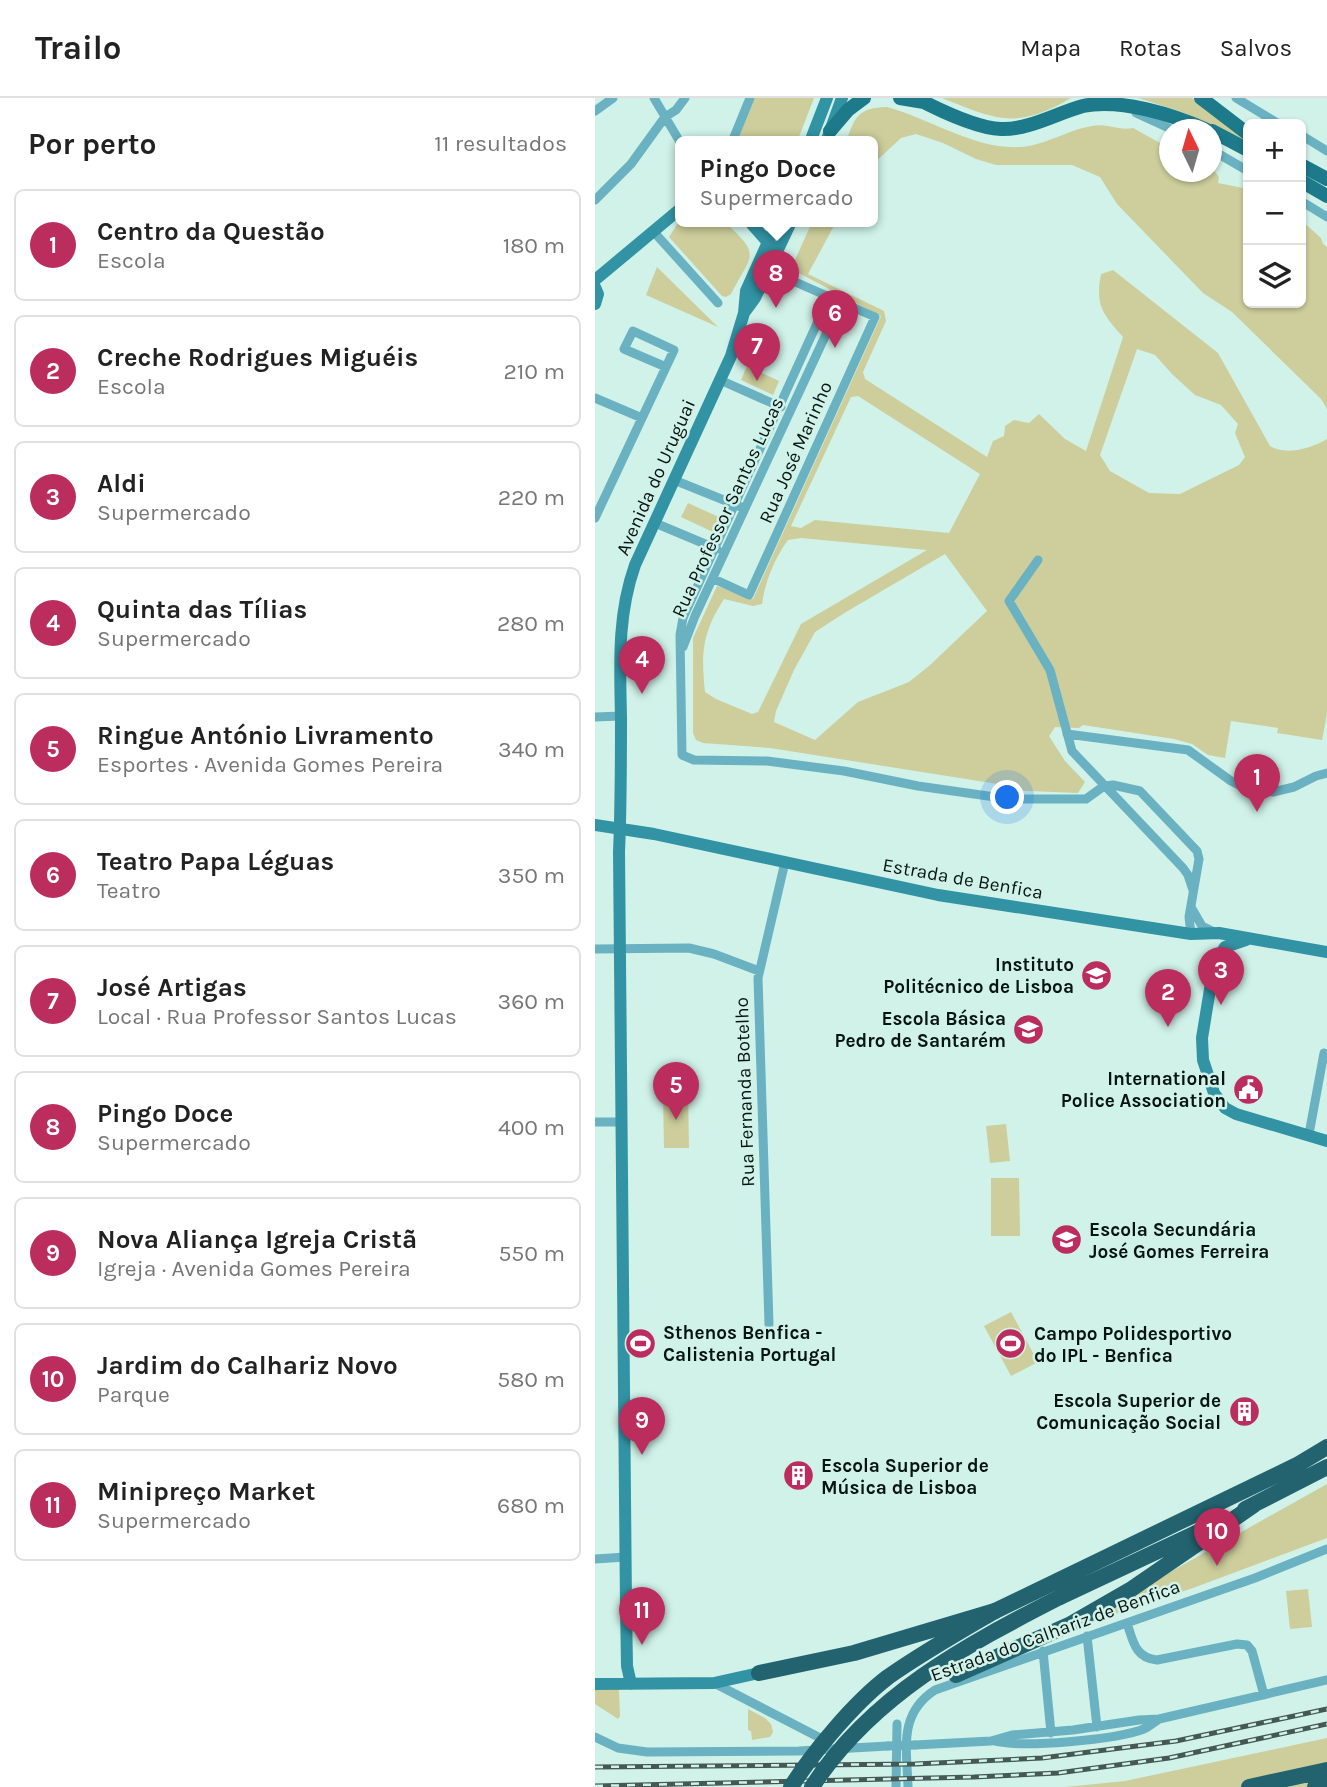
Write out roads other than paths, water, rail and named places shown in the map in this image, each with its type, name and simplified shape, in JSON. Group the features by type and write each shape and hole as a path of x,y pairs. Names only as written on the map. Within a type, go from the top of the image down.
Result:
{"highway":[{"path":"791,1787 813,1755 849,1715 886,1679 925,1653 995,1611 1297,1465 1327,1447"},
{"path":"812,1787 866,1722 898,1693 946,1659 1060,1597 1254,1505 1327,1467"},
{"path":"956,1675 1071,1624 1130,1590 1254,1505"},
{"path":"759,1672 854,1653 995,1611"},
{"path":"1249,1787 1327,1770"},
{"path":"1315,1787 1327,1784"}],"main road":[{"path":"829,136 848,110 864,98"},
{"path":"899,98 927,101 982,126 1003,129 1025,126 1086,105 1143,107 1180,119"},
{"path":"1059,114 1077,98"},
{"path":"1201,98 1243,130"},
{"path":"1222,136 1243,147"},
{"path":"1312,179 1327,196"}],"street":[{"path":"595,111 613,98"},
{"path":"654,98 676,136"},
{"path":"595,200 631,164 665,117 676,110 685,98"},
{"path":"734,136 750,98"},
{"path":"812,136 827,98"},
{"path":"828,136 842,98"},
{"path":"1236,98 1271,119"},
{"path":"1118,105 1159,124"},
{"path":"1306,138 1327,151"},
{"path":"1222,156 1243,168"},
{"path":"1306,204 1327,216"},
{"path":"595,280 675,213"},
{"path":"755,227 769,242 773,251 769,269"},
{"path":"744,313 746,291 775,227"},
{"path":"744,313 755,298 789,227"},
{"path":"653,231 718,303"},
{"path":"769,242 776,243 783,239"},
{"name":"Rua José Marinho","path":"714,579 750,595 875,317 769,269"},
{"path":"595,287 595,304"},
{"name":"Rua Professor Santos Lucas","path":"829,297 680,629 682,755 694,760 767,761 831,769 918,786 1009,799 1082,799 1090,797 1104,786"},
{"name":"Rua Professor Santos Lucas","path":"682,651 695,616 841,302"},
{"name":"Avenida do Uruguai","path":"631,1684 627,1666 621,1122 620,637 623,606 635,565 738,339 744,313"},
{"path":"595,519 666,367 674,349 633,331 624,349 666,367"},
{"path":"720,380 781,407"},
{"path":"595,398 642,418"},
{"path":"674,480 746,509"},
{"path":"655,523 725,554"},
{"path":"1038,560 1009,601 1050,670 1072,751 1183,868 1193,890"},
{"path":"595,718 621,716"},
{"path":"1067,734 1188,751 1245,788 1273,792 1294,787 1327,773"},
{"path":"1104,786 1131,788 1143,793 1199,855 1188,922 1191,934 1210,944 1214,965"},
{"path":"1117,800 1131,788"},
{"name":"Estrada de Benfica","path":"595,825 938,895 1191,934 1219,933 1327,952"},
{"name":"Rua Fernanda Botelho","path":"769,1324 759,971 785,862"},
{"path":"1183,868 1199,863"},
{"path":"1191,907 1202,926 1219,933"},
{"path":"1254,939 1224,947 1214,965 1203,1024 1203,1060 1214,1093 1225,1108 1235,1114 1327,1141"},
{"path":"595,948 689,948 714,954 759,971"},
{"path":"1309,1134 1324,1053"},
{"path":"595,1122 621,1122"},
{"name":"Estrada do Calhariz de Benfica","path":"908,1787 908,1721 923,1700 935,1690 1255,1578 1327,1549"},
{"path":"595,1559 626,1557"},
{"path":"1127,1623 1136,1649 1147,1659 1157,1660 1237,1644 1247,1645 1252,1651 1264,1695"},
{"path":"1087,1636 1097,1727"},
{"path":"1043,1651 1051,1733"},
{"path":"595,1684 714,1683 759,1672"},
{"path":"599,1739 618,1748 647,1752 799,1751 992,1741 1012,1735 1051,1733 1160,1719 1327,1680"},
{"path":"714,1683 822,1740 847,1747"},
{"path":"992,1741 1012,1745 1099,1737 1143,1729 1160,1719"},
{"path":"896,1787 897,1724"}],"railway":[{"path":"595,1767 915,1764 1042,1758 1176,1741 1327,1709"},
{"path":"595,1786 1058,1773 1169,1758 1327,1724"}],"place":[{"name":"Pingo Doce","path":"776,308"},
{"name":"Teatro Papa Léguas","path":"835,348"},
{"name":"José Artigas","path":"757,381"},
{"name":"Quinta das Tílias","path":"642,694"},
{"name":"Centro da Questão","path":"1257,812"},
{"name":"Instituto Politécnico de Lisboa","path":"1097,975"},
{"name":"Aldi","path":"1221,1005"},
{"name":"Creche Rodrigues Miguéis","path":"1168,1027"},
{"name":"Escola Básica Pedro de Santarém","path":"1029,1029"},
{"name":"International Police Association","path":"1249,1089"},
{"name":"Ringue António Livramento","path":"676,1120"},
{"name":"Escola Secundária José Gomes Ferreira","path":"1066,1240"},
{"name":"Sthenos Benfica - Calistenia Portugal","path":"640,1343"},
{"name":"Campo Polidesportivo do IPL - Benfica","path":"1011,1344"},
{"name":"Escola Superior de Comunicação Social","path":"1244,1411"},
{"name":"Nova Aliança Igreja Cristã","path":"642,1455"},
{"name":"Escola Superior de Música de Lisboa","path":"798,1476"},
{"name":"Jardim do Calhariz Novo","path":"1217,1566"},
{"name":"Minipreço Market","path":"642,1645"}]}
